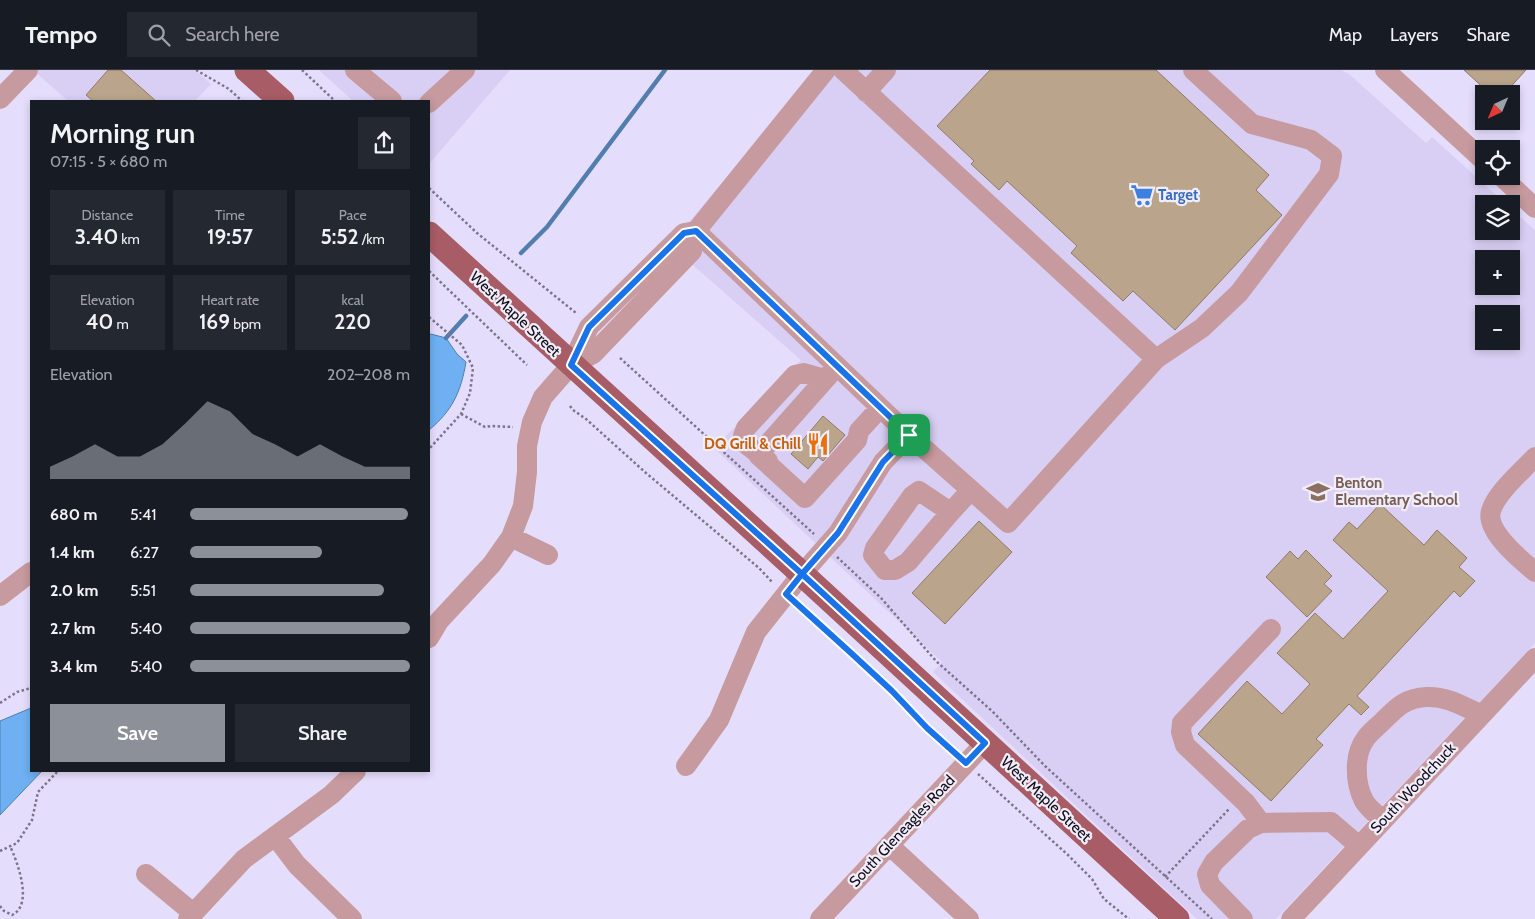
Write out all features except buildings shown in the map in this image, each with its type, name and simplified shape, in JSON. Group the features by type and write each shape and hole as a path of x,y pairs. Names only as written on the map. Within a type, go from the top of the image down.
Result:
{"main road":[{"path":"248,70 281,100"},
{"name":"West Maple Street","path":"430,235 1177,919"}],"street":[{"path":"0,98 28,70"},
{"path":"355,70 391,100"},
{"path":"430,102 465,70"},
{"path":"430,636 439,621 492,564 511,537 523,506 527,472 527,446 532,422 543,397 571,365 589,327 684,233 696,231 826,70"},
{"path":"843,70 1156,359"},
{"path":"866,92 886,70"},
{"path":"696,231 831,373 880,408 1008,524 1156,359 1202,328 1239,293 1329,174 1332,156 1311,140 1252,124 1193,70"},
{"path":"1385,70 1475,153"},
{"path":"1511,185 1535,208"},
{"path":"831,373 758,455 805,498 857,440 859,431 880,408"},
{"path":"686,766 719,720 756,632 802,574 838,533 883,462 909,435"},
{"path":"1534,568 1498,536 1490,523 1490,512 1499,496 1535,457"},
{"path":"949,514 971,490"},
{"path":"511,537 548,555"},
{"path":"0,596 30,573"},
{"path":"1261,822 1246,803 1185,745 1181,732 1182,723 1271,629"},
{"name":"South Woodchuck","path":"1291,919 1535,658"},
{"path":"1383,820 1365,802 1358,782 1357,762 1360,749 1366,739 1399,704 1412,699 1428,697 1447,699 1482,715"},
{"name":"South Gleneagles Road","path":"820,919 985,743"},
{"path":"146,874 190,916 244,859 331,795 355,772"},
{"path":"1243,919 1210,885 1207,874 1214,862 1248,829 1261,822 1331,822 1359,846"},
{"path":"275,836 297,865 352,919"},
{"path":"889,845 969,919"}],"path":[{"path":"196,70 229,90 241,100"},
{"path":"302,70 335,100"},
{"path":"430,189 477,232 576,313"},
{"path":"430,272 527,365"},
{"path":"430,318 462,345 473,368 470,393 461,414 430,448"},
{"path":"620,358 826,546 880,598 936,661 992,712 1045,766 1212,919"},
{"path":"570,406 759,568 892,691 927,728 1068,855 1092,879 1104,899 1129,919"},
{"path":"461,414 485,427 514,427"},
{"path":"0,703 17,692 30,688"},
{"path":"0,851 17,842 32,820 38,792 57,772"},
{"path":"1165,877 1230,807"},
{"path":"10,846 17,862 23,889 21,902 16,913 12,915"},
{"path":"0,906 4,911 12,915 13,919"}],"shaded area":[{"path":"33,70 195,70 211,84 196,100 67,100"},
{"path":"319,70 510,70 430,163 430,100 352,100"},
{"path":"816,70 1341,70 1349,74 1426,143 1432,137 1475,176 1475,185 1485,185 1496,195 1475,195 1475,240 1520,240 1520,217 1535,230 1535,643 1276,919 1197,919 933,672 942,662 714,448 801,360 670,245"}],"water":[{"path":"430,334 446,338 457,354 466,362 461,383 454,400 444,416 430,429"},
{"path":"30,708 30,772 41,772 0,815 0,721"}],"waterway":[{"path":"521,253 547,227 665,70"},
{"path":"446,338 466,316"}],"place":[{"name":"Target","path":"1142,195"},
{"name":"DQ Grill & Chill","path":"818,444"},
{"name":"Benton Elementary School","path":"1318,492"}],"route":[{"path":"909,435 696,231 684,233 589,327 571,365 802,574 786,594 892,691 927,728 966,763 985,743 802,574 838,533 883,462 909,435"}]}
